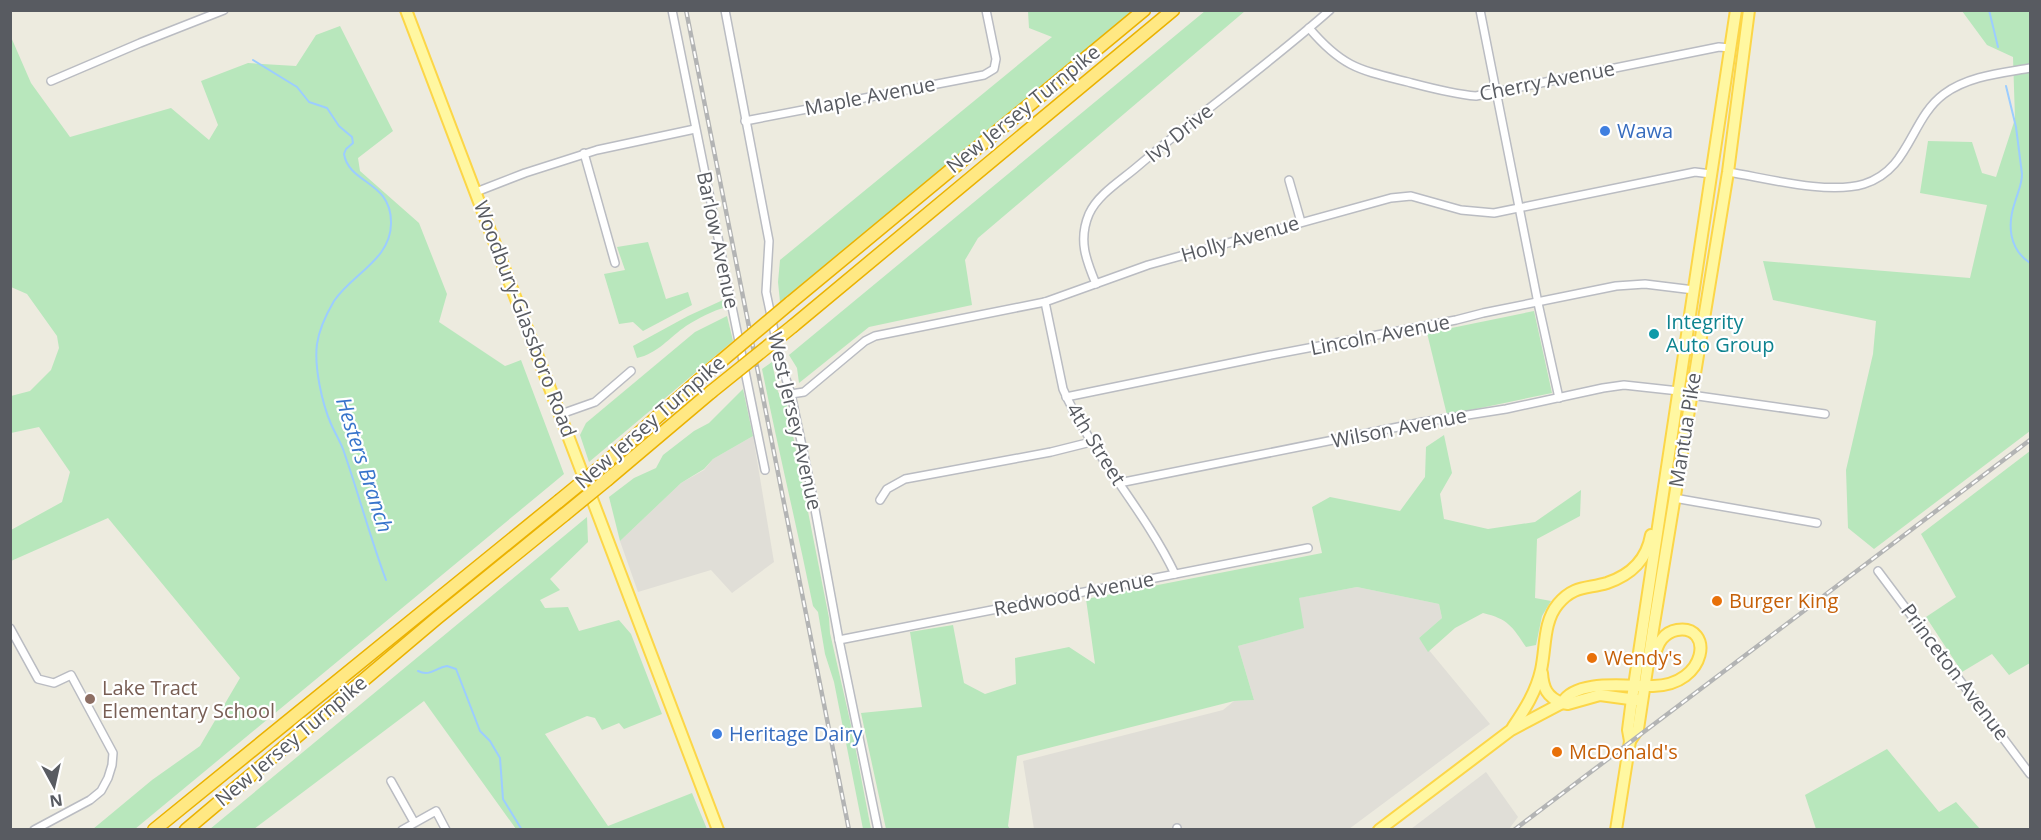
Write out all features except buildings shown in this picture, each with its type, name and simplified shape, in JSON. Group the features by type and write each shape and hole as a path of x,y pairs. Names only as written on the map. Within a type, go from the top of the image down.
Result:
{"highway":[{"name":"New Jersey Turnpike","path":"154,830 603,465 790,303 1144,10"},
{"name":"New Jersey Turnpike","path":"186,830 446,611 1173,10"}],"main road":[{"name":"Woodbury-Glassboro Road","path":"406,10 718,830"},
{"name":"Mantua Pike","path":"1616,830 1630,741 1628,730 1640,686 1668,459 1736,10"},
{"name":"Mantua Pike","path":"1640,686 1647,675 1728,172 1749,10"},
{"path":"1511,730 1529,703 1541,670 1548,623 1559,604 1572,592 1585,586 1608,582 1624,575 1643,558 1650,538 1660,475 1668,459"},
{"path":"1379,830 1511,730 1562,703 1565,697 1589,688 1613,684 1667,685 1678,681 1690,673 1696,664 1700,654 1697,638 1683,630 1668,633 1659,644 1647,675"},
{"path":"1541,670 1545,689 1551,698 1562,703 1568,704 1600,695 1637,700"}],"street":[{"path":"51,81 225,10"},
{"name":"Barlow Avenue","path":"672,10 765,470"},
{"name":"West Jersey Avenue","path":"725,10 769,241 766,292 812,493 878,830"},
{"name":"Maple Avenue","path":"745,121 984,75 994,69 996,59 986,10"},
{"name":"Ivy Drive","path":"1096,284 1083,251 1086,222 1094,206 1171,138 1330,10"},
{"path":"1480,10 1559,398"},
{"name":"Cherry Avenue","path":"1309,28 1332,53 1348,64 1367,72 1455,94 1476,96 1719,47 1730,48"},
{"path":"1728,172 1823,187 1839,188 1862,185 1886,173 1897,162 1928,111 1944,94 1968,82 2004,72 2031,68"},
{"path":"476,192 584,153 695,129"},
{"path":"584,153 615,263"},
{"name":"Holly Avenue","path":"791,394 804,392 875,336 1046,302 1148,265 1391,198 1411,196 1475,213 1494,213 1695,172 1711,174"},
{"path":"1289,180 1300,222"},
{"name":"Lincoln Avenue","path":"1066,397 1616,286 1645,284 1694,290"},
{"name":"4th Street","path":"1046,302 1066,397 1091,442 1166,556 1175,574"},
{"path":"561,414 595,402 631,372"},
{"name":"Wilson Avenue","path":"1119,483 1423,422 1506,409 1624,385 1679,391"},
{"path":"1691,395 1825,414"},
{"path":"880,500 887,489 905,479 1051,453 1091,442"},
{"path":"1674,498 1817,523"},
{"name":"Redwood Avenue","path":"839,640 1308,548"},
{"name":"Princeton Avenue","path":"1878,571 2031,774"},
{"path":"10,628 38,679 54,683 71,675 113,753 108,778 101,791 90,800 34,830"},
{"path":"391,782 414,822"},
{"path":"402,830 436,812 446,830"}],"shaded area":[{"path":"753,436 774,562 732,593 711,570 638,592 620,541 681,483 704,470 713,459"},
{"path":"1357,587 1439,604 1442,618 1419,638 1490,724 1349,829 1034,829 1023,761 1223,710 1234,701 1254,700 1238,646 1303,628 1298,598"},
{"path":"1486,772 1518,817 1509,829 1411,829"}],"green space":[{"path":"1028,11 1133,11 780,302 778,282 780,260 1052,37 1029,28"},
{"path":"1205,11 1245,11 978,238 965,260 972,305 869,327 799,383 797,368 789,355"},
{"path":"1962,11 2030,11 2030,431 1874,549 1848,528 1846,470 1873,354 1876,321 1773,300 1763,261 1970,278 1987,205 1920,193 1928,141 1972,142 1982,173 1996,177 2015,119 2013,57 1987,45"},
{"path":"340,26 393,131 358,158 360,171 419,223 447,294 439,322 505,366 521,360 564,474 135,829 93,829 152,780 200,746 240,678 108,518 11,561 11,530 62,502 70,472 39,427 11,433 11,396 30,391 51,370 59,348 57,336 27,294 11,287 11,37 31,83 70,137 171,108 209,140 218,125 201,81 248,63 296,66 316,35"},
{"path":"648,242 666,299 688,292 692,305 643,331 633,322 619,324 604,274 625,270 617,247"},
{"path":"723,300 726,307 696,320 657,349 637,358 633,346"},
{"path":"1534,311 1552,393 1447,415 1427,333"},
{"path":"727,316 733,341 589,462 580,435 586,423 695,332"},
{"path":"772,362 778,392 787,405 830,633 871,829 863,829 834,682 825,654 818,612 813,606 768,399 762,369"},
{"path":"743,389 753,436 713,459 704,469 681,483 620,541 609,497 634,478 656,468 663,455 694,431 709,423"},
{"path":"1444,435 1452,473 1440,494 1444,519 1488,529 1535,522 1581,490 1580,516 1537,539 1535,598 1551,601 1542,616 1536,645 1526,647 1509,624 1483,613 1455,628 1428,652 1419,638 1442,618 1439,604 1357,587 1299,598 1304,628 1238,646 1254,700 1234,701 1017,756 1008,826 1010,829 886,829 861,713 922,707 910,632 953,625 964,683 985,694 1016,684 1015,658 1069,647 1095,664 1086,599 1322,553 1312,507 1330,497 1400,511 1425,477 1426,447"},
{"path":"2030,451 2030,663 2009,675 1992,654 1962,672 1926,617 1956,597 1921,534"},
{"path":"587,517 588,542 550,579 560,590 540,600 545,608 568,607 579,631 619,620 631,634 662,714 624,729 619,723 602,730 595,718 587,716 545,734 608,826 692,793 707,829 516,829 424,701 254,829 210,829"},
{"path":"1887,749 1939,812 1956,802 1980,829 1816,829 1805,795"}],"waterway":[{"path":"1989,10 1998,47"},
{"name":"Hesters Branch","path":"253,60 297,87 309,102 327,108 339,126 352,137 353,143 344,154 347,164 353,172 377,190 389,209 390,235 385,246 370,265 334,301 321,327 316,353 325,406 343,449 386,580"},
{"path":"2006,86 2016,127 2022,174 2021,185 2012,211 2012,236 2018,251 2030,263"},
{"name":"Hesters Branch","path":"418,671 429,673 447,666 456,669 480,731 490,741 500,758 503,799 522,830"}],"railway":[{"path":"686,10 849,830"},
{"path":"1514,830 2030,440"}],"place":[{"name":"Wawa","path":"1605,131"},
{"name":"Integrity Auto Group","path":"1654,334"},
{"name":"Burger King","path":"1717,601"},
{"name":"Wendy's","path":"1592,658"},
{"name":"Lake Tract Elementary School","path":"90,699"},
{"name":"Heritage Dairy","path":"717,734"},
{"name":"McDonald's","path":"1557,752"}]}
